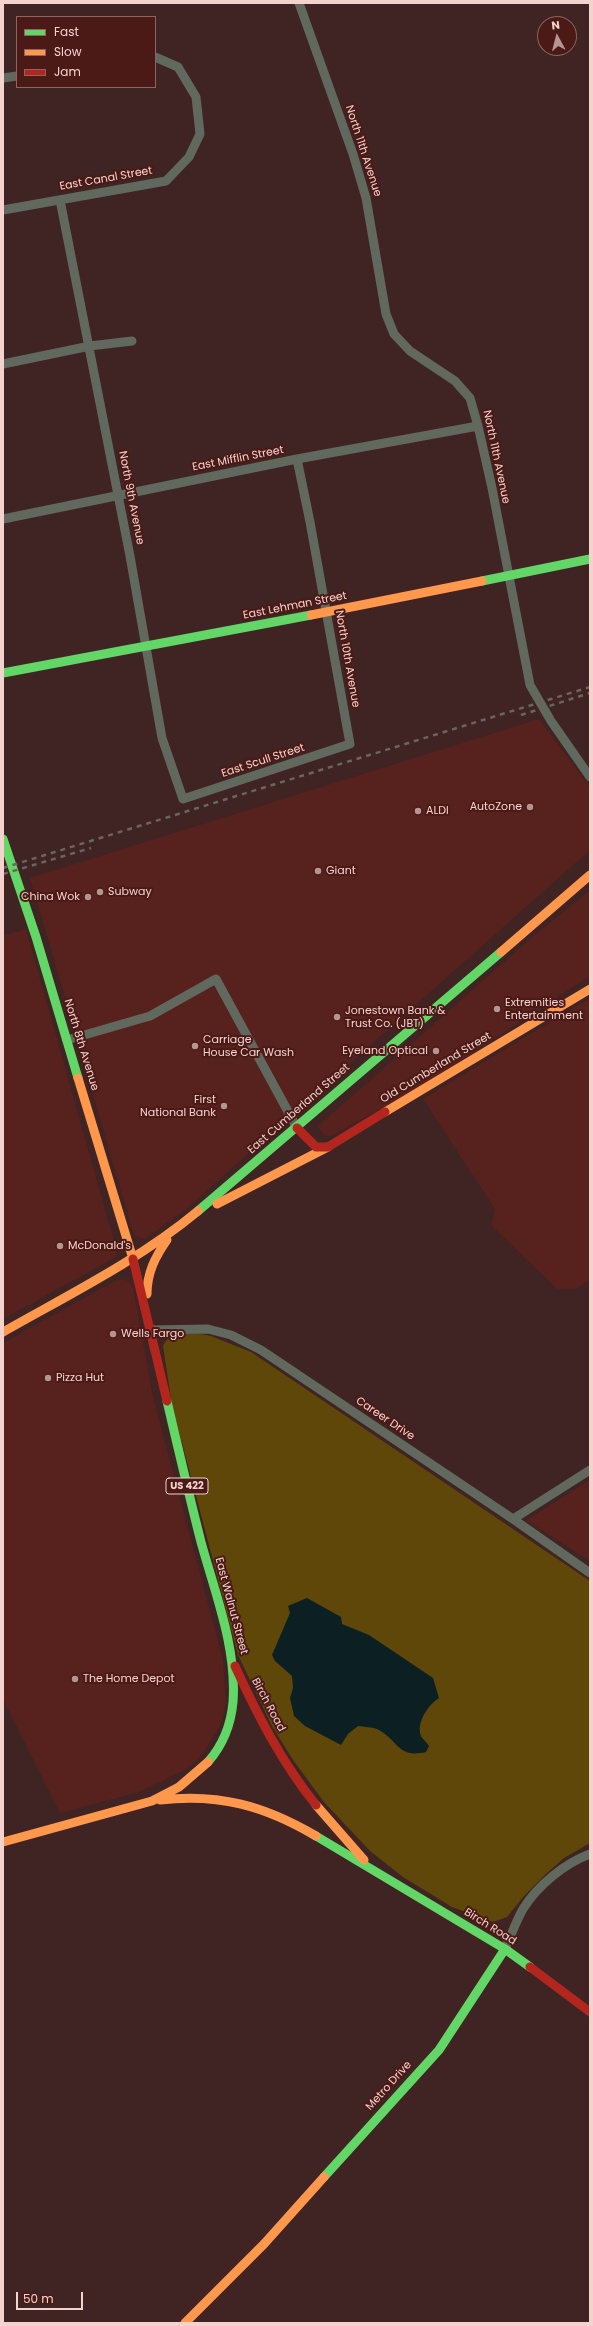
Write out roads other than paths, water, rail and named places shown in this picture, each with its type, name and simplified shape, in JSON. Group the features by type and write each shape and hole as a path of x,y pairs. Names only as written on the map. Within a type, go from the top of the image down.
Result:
{"main road":[{"name":"East Lehman Street","path":"3,673 146,647 507,577 590,559"},
{"name":"North 8th Avenue","path":"3,839 67,1040 133,1259"},
{"name":"East Cumberland Street","path":"3,1332 133,1259 174,1231 297,1128 590,875"},
{"name":"Old Cumberland Street","path":"190,1218 328,1147 590,989"},
{"path":"297,1128 316,1147 328,1147"},
{"name":"US 422","path":"147,1308 148,1274 156,1256 174,1231"},
{"name":"East Walnut Street","path":"3,1842 152,1801 171,1793 191,1780 208,1762 231,1718 234,1695 233,1662 188,1489 147,1308 133,1259"},
{"name":"Birch Road","path":"233,1662 267,1730 299,1783 330,1822 373,1870"},
{"name":"Birch Road","path":"152,1801 185,1796 232,1801 259,1808 287,1819 505,1949 590,2012"},
{"name":"Metro Drive","path":"185,2323 264,2244 438,2050 505,1949"}],"street":[{"name":"North 11th Avenue","path":"299,3 353,154 366,198 386,314 394,334 410,351 455,381 470,398 478,426 507,577 530,685 551,721 590,777"},
{"name":"East Canal Street","path":"3,210 166,181 188,157 200,134 196,97 178,67 156,57"},
{"path":"3,78 16,76"},
{"name":"North 9th Avenue","path":"60,200 90,346 162,738 183,799"},
{"path":"3,364 90,346 132,341"},
{"name":"East Mifflin Street","path":"3,519 297,459 478,426"},
{"name":"North 10th Avenue","path":"297,459 350,744"},
{"name":"East Scull Street","path":"183,799 350,744"},
{"path":"67,1040 150,1016 216,979 297,1128"},
{"name":"Career Drive","path":"151,1330 208,1328 231,1335 261,1350 513,1519 590,1573"},
{"path":"513,1519 590,1470"},
{"name":"Metro Drive","path":"505,1949 523,1910 534,1896 556,1874 590,1854"}],"water":[{"path":"307,1598 341,1617 342,1624 369,1635 433,1678 439,1698 427,1710 420,1726 421,1736 429,1746 426,1752 409,1753 398,1747 384,1733 377,1729 358,1726 348,1734 341,1745 305,1726 294,1716 290,1698 293,1688 292,1676 275,1661 272,1655 290,1613 288,1606"}],"railway":[{"path":"3,868 590,687"},
{"path":"521,715 590,693"},
{"path":"3,874 91,848"}],"place":[{"name":"AutoZone","path":"530,807"},
{"name":"ALDI","path":"418,811"},
{"name":"Giant","path":"318,871"},
{"name":"Subway","path":"100,892"},
{"name":"China Wok","path":"88,897"},
{"name":"Extremities Entertainment","path":"497,1009"},
{"name":"Jonestown Bank & Trust Co. (JBT)","path":"337,1017"},
{"name":"Carriage House Car Wash","path":"195,1046"},
{"name":"Eyeland Optical","path":"436,1051"},
{"name":"First National Bank","path":"224,1106"},
{"name":"McDonald's","path":"60,1246"},
{"name":"Wells Fargo","path":"113,1334"},
{"name":"Pizza Hut","path":"48,1378"},
{"name":"The Home Depot","path":"75,1679"}]}
